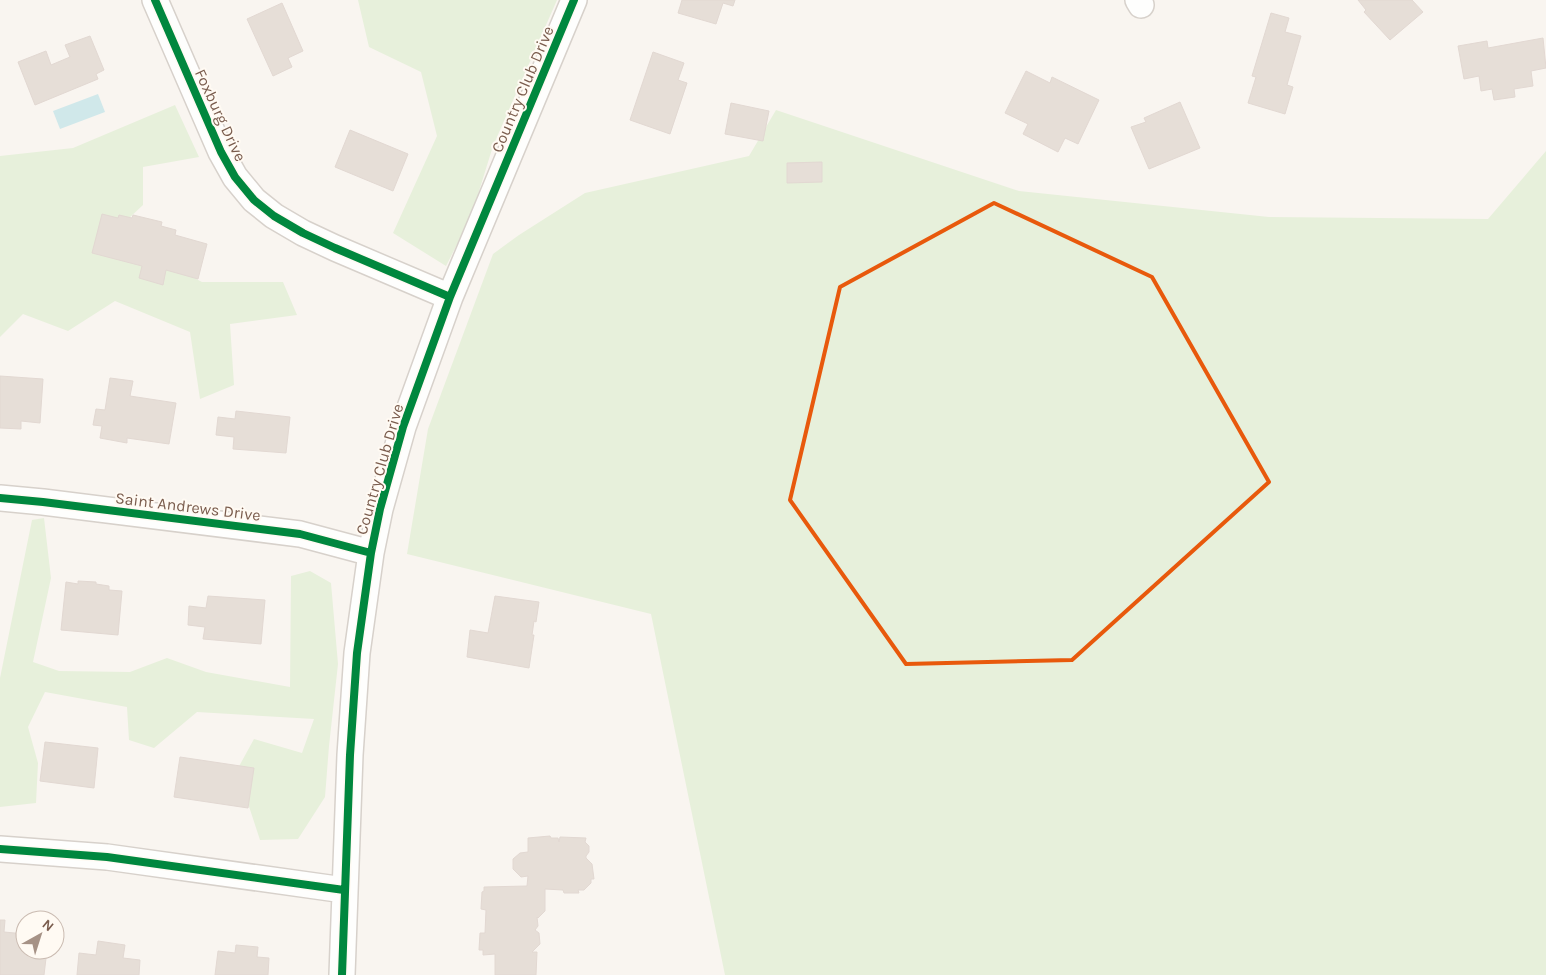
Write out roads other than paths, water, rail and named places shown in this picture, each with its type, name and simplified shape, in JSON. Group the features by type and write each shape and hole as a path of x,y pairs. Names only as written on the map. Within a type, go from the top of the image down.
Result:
{"street":[{"name":"Foxburg Drive","path":"155,0 220,152 235,177 254,200 274,216 303,233 450,296"},
{"name":"Country Club Drive","path":"342,975 344,890 357,653 371,553 380,509 403,427 450,296 574,0"},
{"name":"Saint Andrews Drive","path":"0,498 300,534 371,553"},
{"path":"0,849 107,857 344,890"}],"water":[{"path":"98,94 105,112 60,129 53,111"}]}
